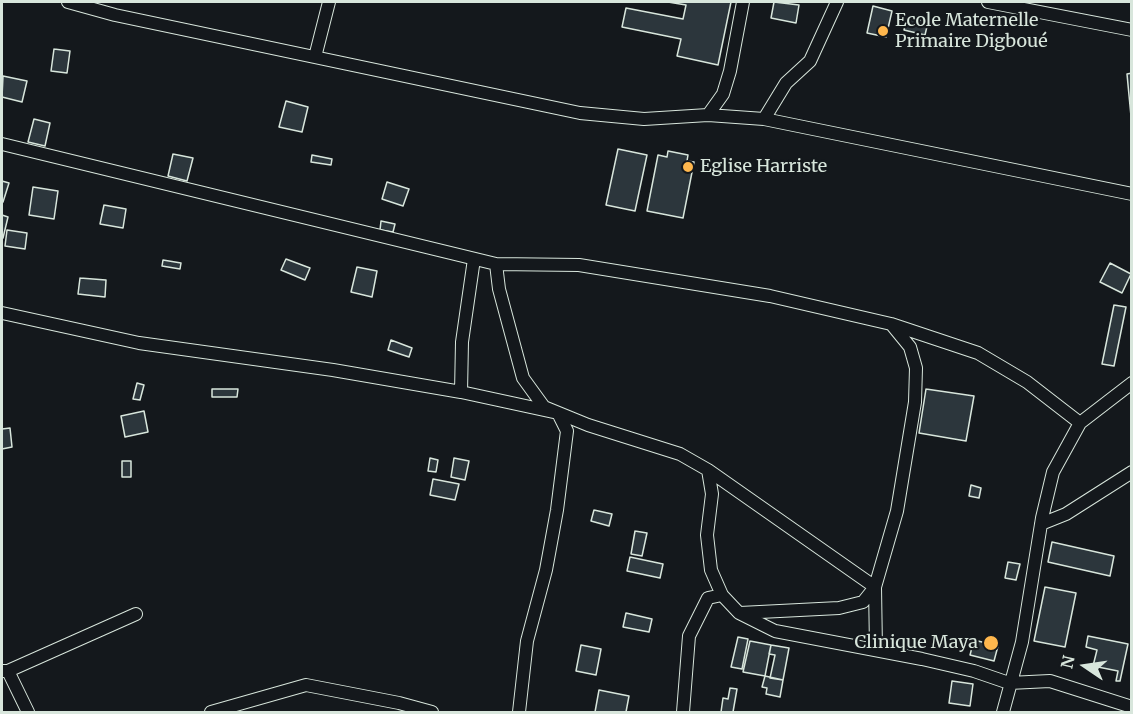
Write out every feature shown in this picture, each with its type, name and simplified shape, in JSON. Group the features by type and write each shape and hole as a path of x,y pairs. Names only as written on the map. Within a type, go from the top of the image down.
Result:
{"street":[{"path":"68,2 115,15 580,113 644,119 708,115 764,119 1128,196"},
{"path":"315,57 329,2"},
{"path":"708,115 726,86 743,2"},
{"path":"988,2 1131,30"},
{"path":"764,119 786,83 810,61 838,3"},
{"path":"2,144 496,264 579,265 770,296 891,324 978,353 1027,382 1080,423"},
{"path":"461,392 462,342 474,259"},
{"path":"496,264 501,297 523,378 544,407 680,454 708,470 875,587"},
{"path":"2,312 139,343 333,370 461,392 558,413"},
{"path":"876,649 875,587 897,511 915,402 916,368 909,347 891,324"},
{"path":"1003,712 1009,683 1022,642 1041,524 1053,472 1080,423 1131,383"},
{"path":"519,712 527,641 546,570 557,510 567,431 558,413"},
{"path":"708,470 712,494 707,535 711,570 722,595 739,613 775,631 820,642 876,649 974,671 1009,683 1050,681 1131,707"},
{"path":"1041,524 1066,514 1131,472"},
{"path":"739,613 839,608 863,602 875,587"},
{"path":"682,712 689,636 708,598 722,595"},
{"path":"28,712 5,671 136,614"},
{"path":"211,712 306,685 399,703 432,712"}],"building":[{"path":"668,2 731,2 718,65 677,56 681,39 622,27 626,8 683,19 686,5"},
{"path":"774,2 799,5 796,23 771,18"},
{"path":"873,6 892,11 886,37 867,33"},
{"path":"907,17 928,22 925,35 904,30"},
{"path":"54,49 70,51 67,73 51,71"},
{"path":"1132,73 1132,127 1127,74"},
{"path":"3,76 27,81 22,102 2,97"},
{"path":"286,101 308,107 302,132 279,127"},
{"path":"34,119 50,123 45,146 28,142"},
{"path":"618,149 647,155 635,211 606,205"},
{"path":"668,151 688,155 687,161 694,162 683,218 647,211 658,155 667,157"},
{"path":"173,154 193,158 187,181 168,176"},
{"path":"312,155 332,159 331,165 311,162"},
{"path":"2,181 9,183 3,202 2,201"},
{"path":"387,182 409,189 403,206 382,199"},
{"path":"33,187 58,191 54,219 29,215"},
{"path":"104,205 126,209 123,228 100,224"},
{"path":"2,215 8,217 3,238 2,238"},
{"path":"381,221 395,224 393,232 380,230"},
{"path":"7,230 27,233 25,249 5,246"},
{"path":"286,259 310,268 305,280 281,270"},
{"path":"163,260 181,263 180,269 162,266"},
{"path":"1110,263 1131,274 1122,293 1100,282"},
{"path":"357,267 377,271 372,297 351,292"},
{"path":"80,278 106,280 105,297 78,294"},
{"path":"1114,305 1126,307 1114,366 1102,364"},
{"path":"391,340 412,348 409,357 388,350"},
{"path":"137,383 144,385 140,400 133,399"},
{"path":"212,389 238,389 237,397 212,397"},
{"path":"926,389 974,396 966,441 919,433"},
{"path":"144,411 148,432 125,437 121,416"},
{"path":"10,428 12,447 2,449 2,429"},
{"path":"430,458 438,460 436,472 428,471"},
{"path":"454,458 469,461 465,480 451,477"},
{"path":"122,461 131,461 131,477 122,477"},
{"path":"433,479 459,484 455,500 430,495"},
{"path":"971,485 981,488 979,498 969,496"},
{"path":"594,510 612,514 609,526 591,521"},
{"path":"635,531 647,533 642,556 631,554"},
{"path":"1052,542 1114,556 1110,576 1048,562"},
{"path":"630,557 663,564 660,578 627,571"},
{"path":"1008,562 1020,564 1016,580 1005,578"},
{"path":"1045,587 1076,593 1065,647 1034,641"},
{"path":"626,613 652,619 649,632 623,627"},
{"path":"1088,636 1128,644 1120,681 1116,681 1118,671 1093,666 1097,650 1086,647"},
{"path":"738,637 748,639 742,669 731,667"},
{"path":"974,640 998,646 994,661 970,655"},
{"path":"750,641 771,645 765,676 743,672"},
{"path":"581,645 601,649 596,675 576,671"},
{"path":"771,645 789,648 783,680 770,678 775,655 769,654"},
{"path":"765,676 783,680 780,697 766,694 767,688 762,687"},
{"path":"952,681 973,684 970,706 949,703"},
{"path":"730,688 737,689 733,712 721,712 723,698 728,699"},
{"path":"599,690 629,696 626,712 595,712"}],"place":[{"name":"Ecole Maternelle Primaire Digboué","path":"883,31"},
{"name":"Eglise Harriste","path":"688,167"},
{"name":"Clinique Maya","path":"991,643"}]}
